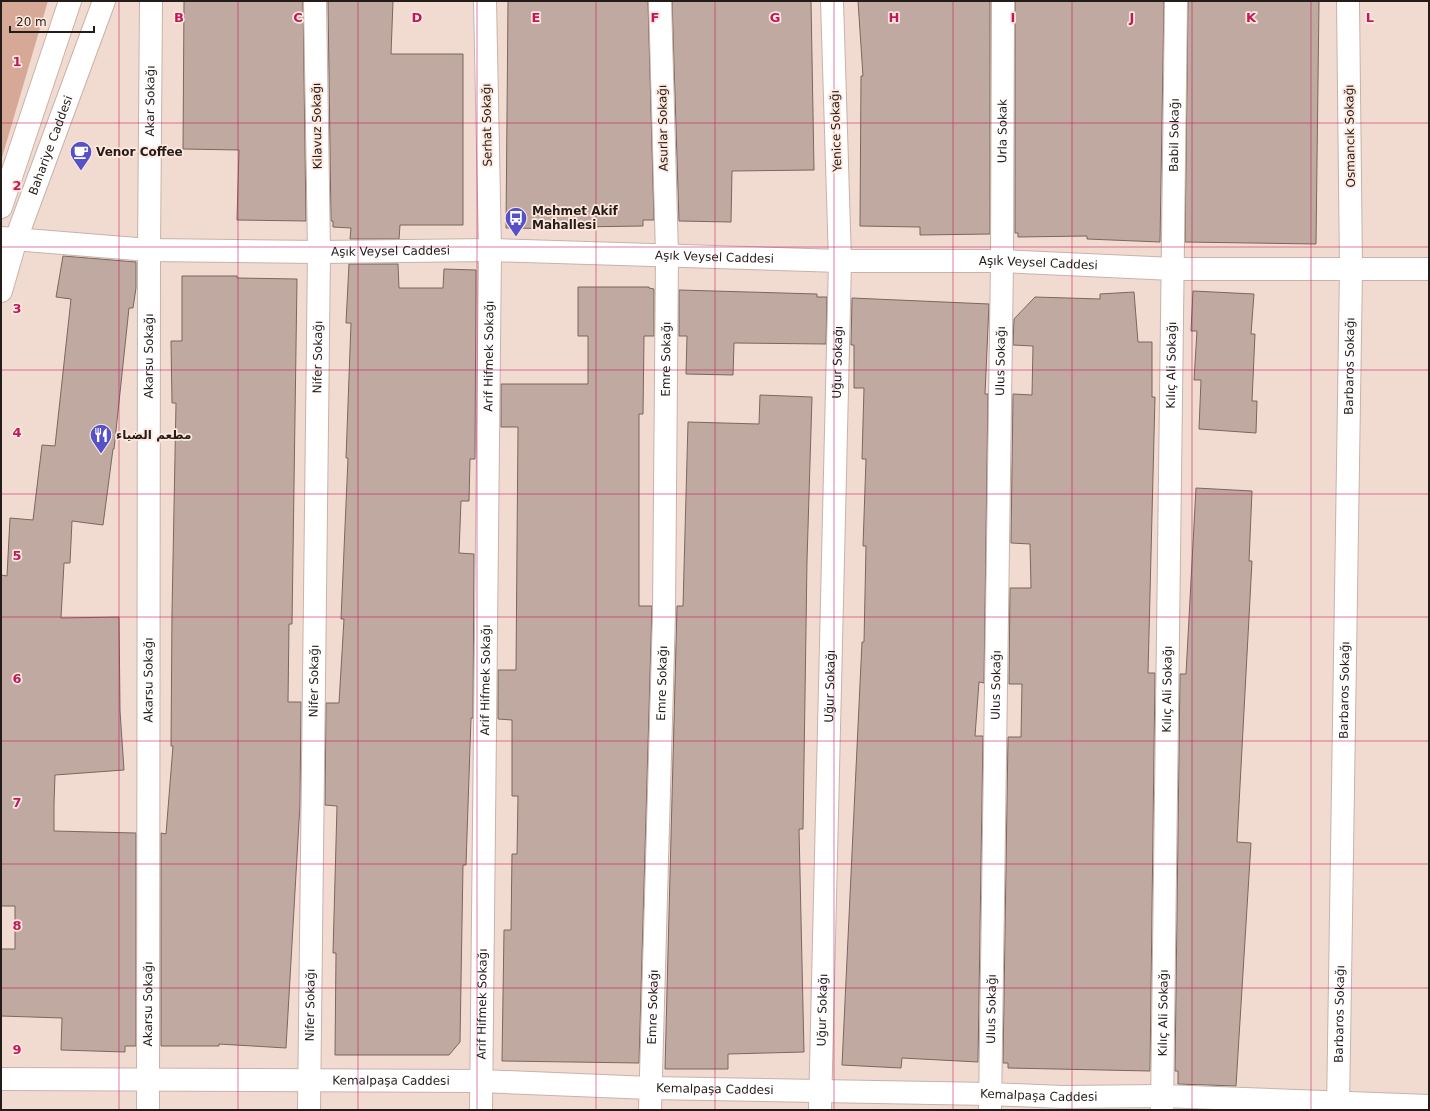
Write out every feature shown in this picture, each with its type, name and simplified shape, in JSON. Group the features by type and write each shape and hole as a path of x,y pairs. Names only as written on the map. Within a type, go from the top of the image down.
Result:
{"street":[{"path":"1,207 70,1"},
{"name":"Bahariye Caddesi","path":"1,291 8,238 104,1"},
{"name":"Akar Sokağı","path":"149,250 151,1"},
{"name":"Kilavuz Sokağı","path":"315,1 319,252"},
{"name":"Serhat Sokağı","path":"484,1 490,250"},
{"name":"Asurlar Sokağı","path":"660,1 667,255"},
{"name":"Yenice Sokağı","path":"832,1 840,261"},
{"name":"Urla Sokak","path":"1002,260 1003,1"},
{"name":"Babil Sokağı","path":"1173,269 1176,1"},
{"name":"Osmancık Sokağı","path":"1348,1 1351,270"},
{"name":"Aşık Veysel Caddesi","path":"8,238 149,250 319,252 490,250 840,261 1002,260 1173,269 1429,269"},
{"name":"Akarsu Sokağı","path":"148,1110 149,250"},
{"name":"Arif Hifmek Sokağı","path":"481,1110 490,250"},
{"name":"Nifer Sokağı","path":"309,1110 308,1080 319,252"},
{"name":"Emre Sokağı","path":"650,1110 664,613 667,255"},
{"name":"Ulus Sokağı","path":"990,1102 1002,260"},
{"name":"Uğur Sokağı","path":"820,1100 840,261"},
{"name":"Kılıç Ali Sokağı","path":"1162,1103 1173,269"},
{"name":"Barbaros Sokağı","path":"1338,1107 1351,270"},
{"name":"Kemalpaşa Caddesi","path":"1,1079 147,1078 481,1081 650,1088 820,1100 990,1102 1062,1097 1162,1103 1338,1107 1429,1106"}],"shaded area":[{"path":"1,1 48,1 1,161"}],"building":[{"path":"184,1 303,1 306,221 237,220 239,150 183,149"},
{"path":"328,1 393,1 391,54 463,54 463,225 400,225 399,239 350,239 351,228 333,227 333,221 331,221"},
{"path":"508,1 648,1 654,220 643,220 643,226 575,227 575,229 506,228"},
{"path":"672,1 811,1 814,170 732,171 731,222 679,221"},
{"path":"858,1 990,1 990,234 920,235 920,227 860,226 861,76 863,76"},
{"path":"1015,1 1164,1 1160,242 1087,239 1087,236 1018,237 1018,233 1015,233"},
{"path":"1188,1 1319,1 1316,244 1185,242"},
{"path":"63,256 136,262 136,288 133,308 129,308 114,449 103,525 72,521 70,563 64,563 61,618 119,617 120,711 124,770 55,775 54,804 54,831 136,833 136,1046 125,1046 125,1052 61,1050 62,1018 1,1016 1,949 15,949 15,906 1,906 1,575 7,576 10,518 33,520 42,445 55,446 71,299 56,297"},
{"path":"349,264 398,264 399,288 443,288 444,269 476,270 475,459 470,459 469,501 461,501 459,553 474,554 473,718 471,718 466,865 463,865 460,1042 449,1055 335,1055 336,953 333,953 337,806 325,805 326,703 339,703 344,619 341,619 348,458 346,458 351,323 346,323"},
{"path":"182,276 237,276 237,278 297,279 292,624 289,624 288,702 301,702 300,804 286,1048 219,1044 219,1046 161,1046 161,833 166,834 173,746 171,746 172,613 176,403 172,403 171,341 182,341"},
{"path":"578,287 649,287 654,289 654,336 644,336 643,414 639,414 639,606 652,606 639,1063 502,1061 504,930 511,930 512,854 517,854 518,796 512,796 512,720 498,719 498,670 516,670 518,427 501,427 501,384 588,384 588,336 578,336"},
{"path":"679,290 817,294 817,297 827,297 826,344 734,343 733,375 686,374 687,336 679,336"},
{"path":"1193,291 1254,294 1251,334 1255,334 1252,401 1257,401 1256,433 1199,429 1201,380 1194,380 1197,331 1191,331"},
{"path":"1134,292 1138,342 1152,342 1152,397 1155,397 1148,673 1155,673 1150,1071 1008,1068 1008,1063 1003,1063 1008,737 1021,737 1022,684 1009,684 1010,588 1031,588 1030,544 1011,543 1013,394 1032,395 1033,346 1013,345 1014,319 1035,297 1100,299 1100,294"},
{"path":"852,298 989,304 985,394 988,394 984,683 979,682 975,736 983,736 978,1062 902,1058 901,1068 842,1065 862,642 864,642 866,546 863,546 866,459 862,459 864,388 854,388 854,345 851,345"},
{"path":"760,395 812,397 807,561 803,829 799,829 804,1052 728,1054 728,1069 665,1069 677,606 683,606 688,422 759,424"},
{"path":"1196,488 1252,491 1249,561 1252,561 1237,842 1251,843 1236,1086 1178,1084 1178,1071 1175,1071 1180,674 1186,674"}],"place":[{"name":"Venor Coffee","path":"81,172"},
{"name":"Mehmet Akif Mahallesi","path":"516,238"},
{"name":"مطعم الضياء","path":"101,454"}]}
